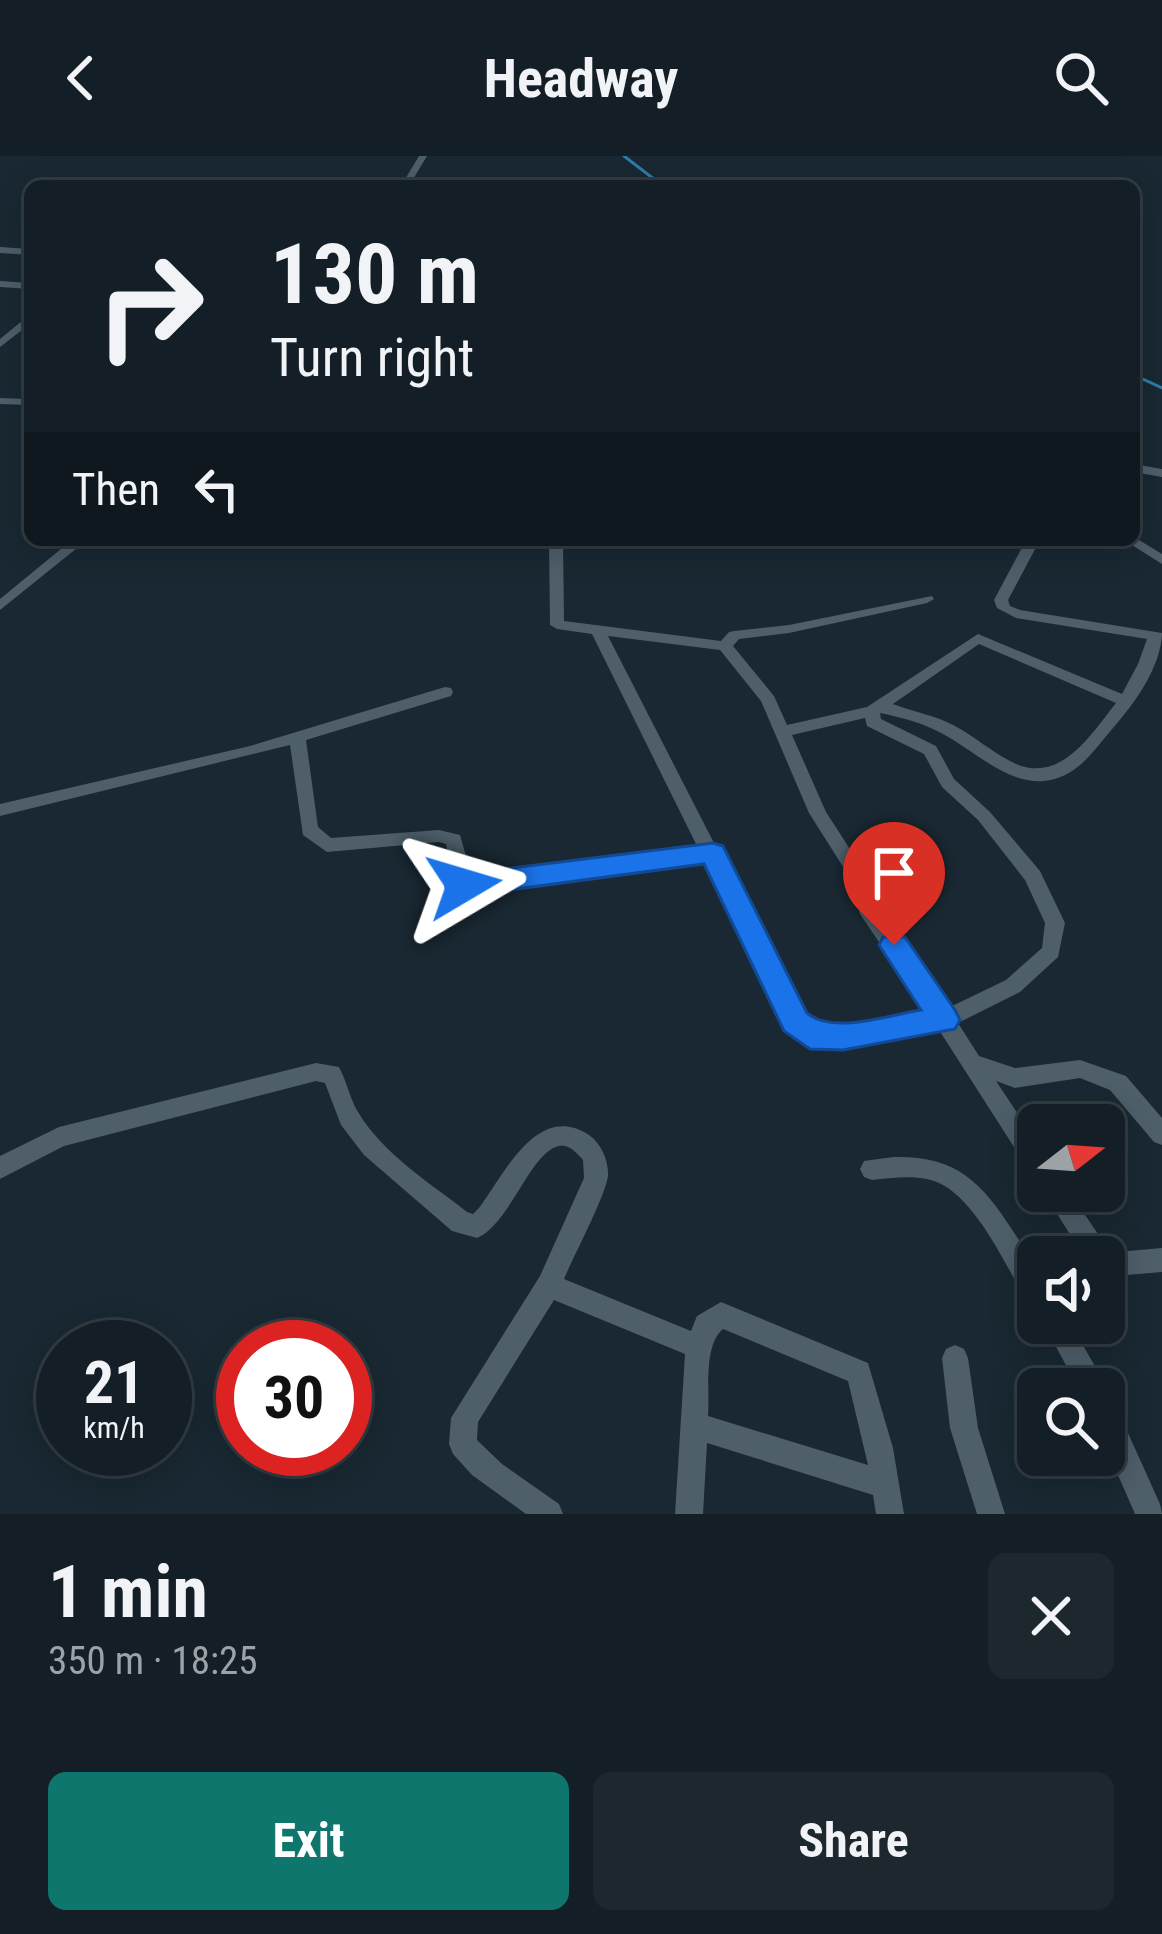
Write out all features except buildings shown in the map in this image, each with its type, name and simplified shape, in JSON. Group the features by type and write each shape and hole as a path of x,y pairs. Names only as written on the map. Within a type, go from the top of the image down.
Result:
{"street":[{"path":"850,156 867,156"},
{"path":"0,606 6,589 71,546"},
{"path":"556,546 557,625 725,646 768,700 818,813 861,880 870,914 1017,1132"},
{"path":"877,707 942,725 995,759 1036,775 1050,775 1070,765 1127,702 1143,678 1158,636 1016,614 1004,608 1001,600 1030,546"},
{"path":"725,646 734,635 927,599"},
{"path":"598,631 795,1022 810,1035 843,1036 944,1020 1013,986 1051,951 1055,923 1033,876 984,816 948,783 930,750 873,722 877,707"},
{"path":"782,732 877,707 978,638 1127,702"},
{"path":"1143,678 1162,685"},
{"path":"0,810 191,767 445,692"},
{"path":"297,735 309,830 315,840 327,845 439,836 454,840 464,885 713,853"},
{"path":"973,1064 1015,1078 1080,1069 1118,1083 1162,1135"},
{"path":"0,1168 59,1137 316,1072 331,1074 346,1114 364,1139 461,1222 476,1226 490,1218 535,1147 550,1136 567,1134 587,1146 596,1160 596,1178 549,1286 465,1418 463,1444 479,1468 530,1496 549,1514"},
{"path":"872,1168 912,1166 955,1179 1017,1264"},
{"path":"1125,1263 1162,1260"},
{"path":"549,1286 699,1347"},
{"path":"689,1514 699,1347 706,1325 722,1316 859,1372 890,1514"},
{"path":"955,1358 964,1428 991,1514"},
{"path":"695,1426 883,1484"},
{"path":"1125,1459 1150,1514"}],"waterway":[{"path":"624,156 655,180"},
{"path":"1140,378 1162,388"}],"route":[{"path":"464,885 713,853 795,1022 810,1035 843,1036 944,1020 894,945"}]}
